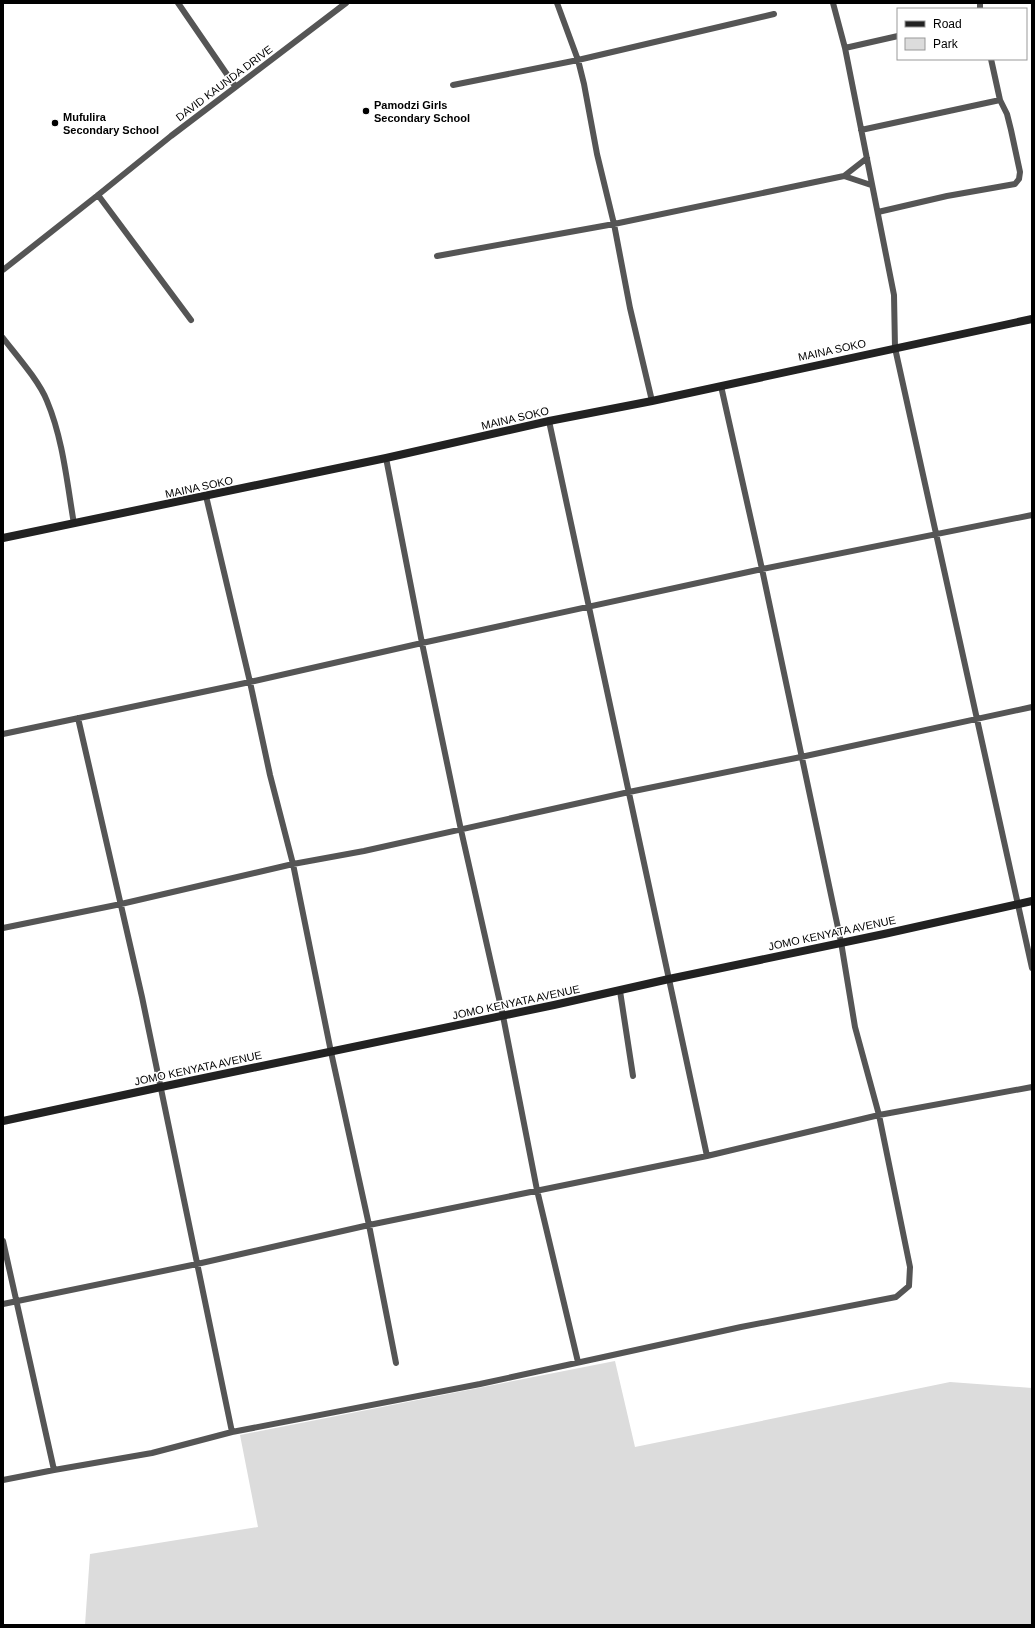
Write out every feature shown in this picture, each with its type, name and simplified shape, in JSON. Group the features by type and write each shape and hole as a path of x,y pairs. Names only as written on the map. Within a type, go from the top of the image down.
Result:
{"street":[{"path":"178,3 235,86"},
{"name":"DAVID KAUNDA DRIVE","path":"3,270 235,86 346,3"},
{"path":"834,3 845,48 894,295 896,348 1032,968"},
{"path":"560,4 578,60 597,154 614,224 630,308 652,401"},
{"path":"453,85 578,60 774,14"},
{"path":"845,48 897,36"},
{"path":"878,212 947,196 1015,184 1019,179 1020,172 1007,114 1000,100 991,60"},
{"path":"861,130 1000,100"},
{"path":"437,256 614,224 844,176 867,158"},
{"path":"844,176 871,185"},
{"path":"98,195 190,320"},
{"name":"MAINA SOKO","path":"3,538 386,458 549,421 652,401 1032,319"},
{"path":"3,338 33,378 47,400 57,432 74,524"},
{"path":"3,1480 152,1452 232,1432 480,1384 741,1327 896,1297 909,1286 910,1267 879,1115 855,1027 841,942 762,569 721,386"},
{"path":"549,421 707,1156"},
{"path":"386,458 422,643 461,830 503,1016 537,1190 578,1362"},
{"path":"206,496 250,682 270,775 293,864 331,1052 369,1225 396,1363"},
{"path":"3,734 250,682 762,569 1032,515"},
{"path":"3,928 121,904 293,864 364,851 629,792 801,757 1032,707"},
{"path":"78,718 161,1087 232,1432"},
{"name":"JOMO KENYATA AVENUE","path":"3,1121 620,991 669,978 1032,901"},
{"path":"620,991 633,1076"},
{"path":"3,1304 16,1300 197,1264 369,1225 707,1156 879,1115 1032,1087"},
{"path":"3,1241 54,1470"}],"green space":[{"path":"615,1361 635,1447 950,1382 1032,1388 1032,1625 85,1625 90,1554 258,1527 240,1435"}],"place":[{"name":"Pamodzi Girls Secondary School","path":"366,111"},
{"name":"Mufulira Secondary School","path":"55,123"}]}
